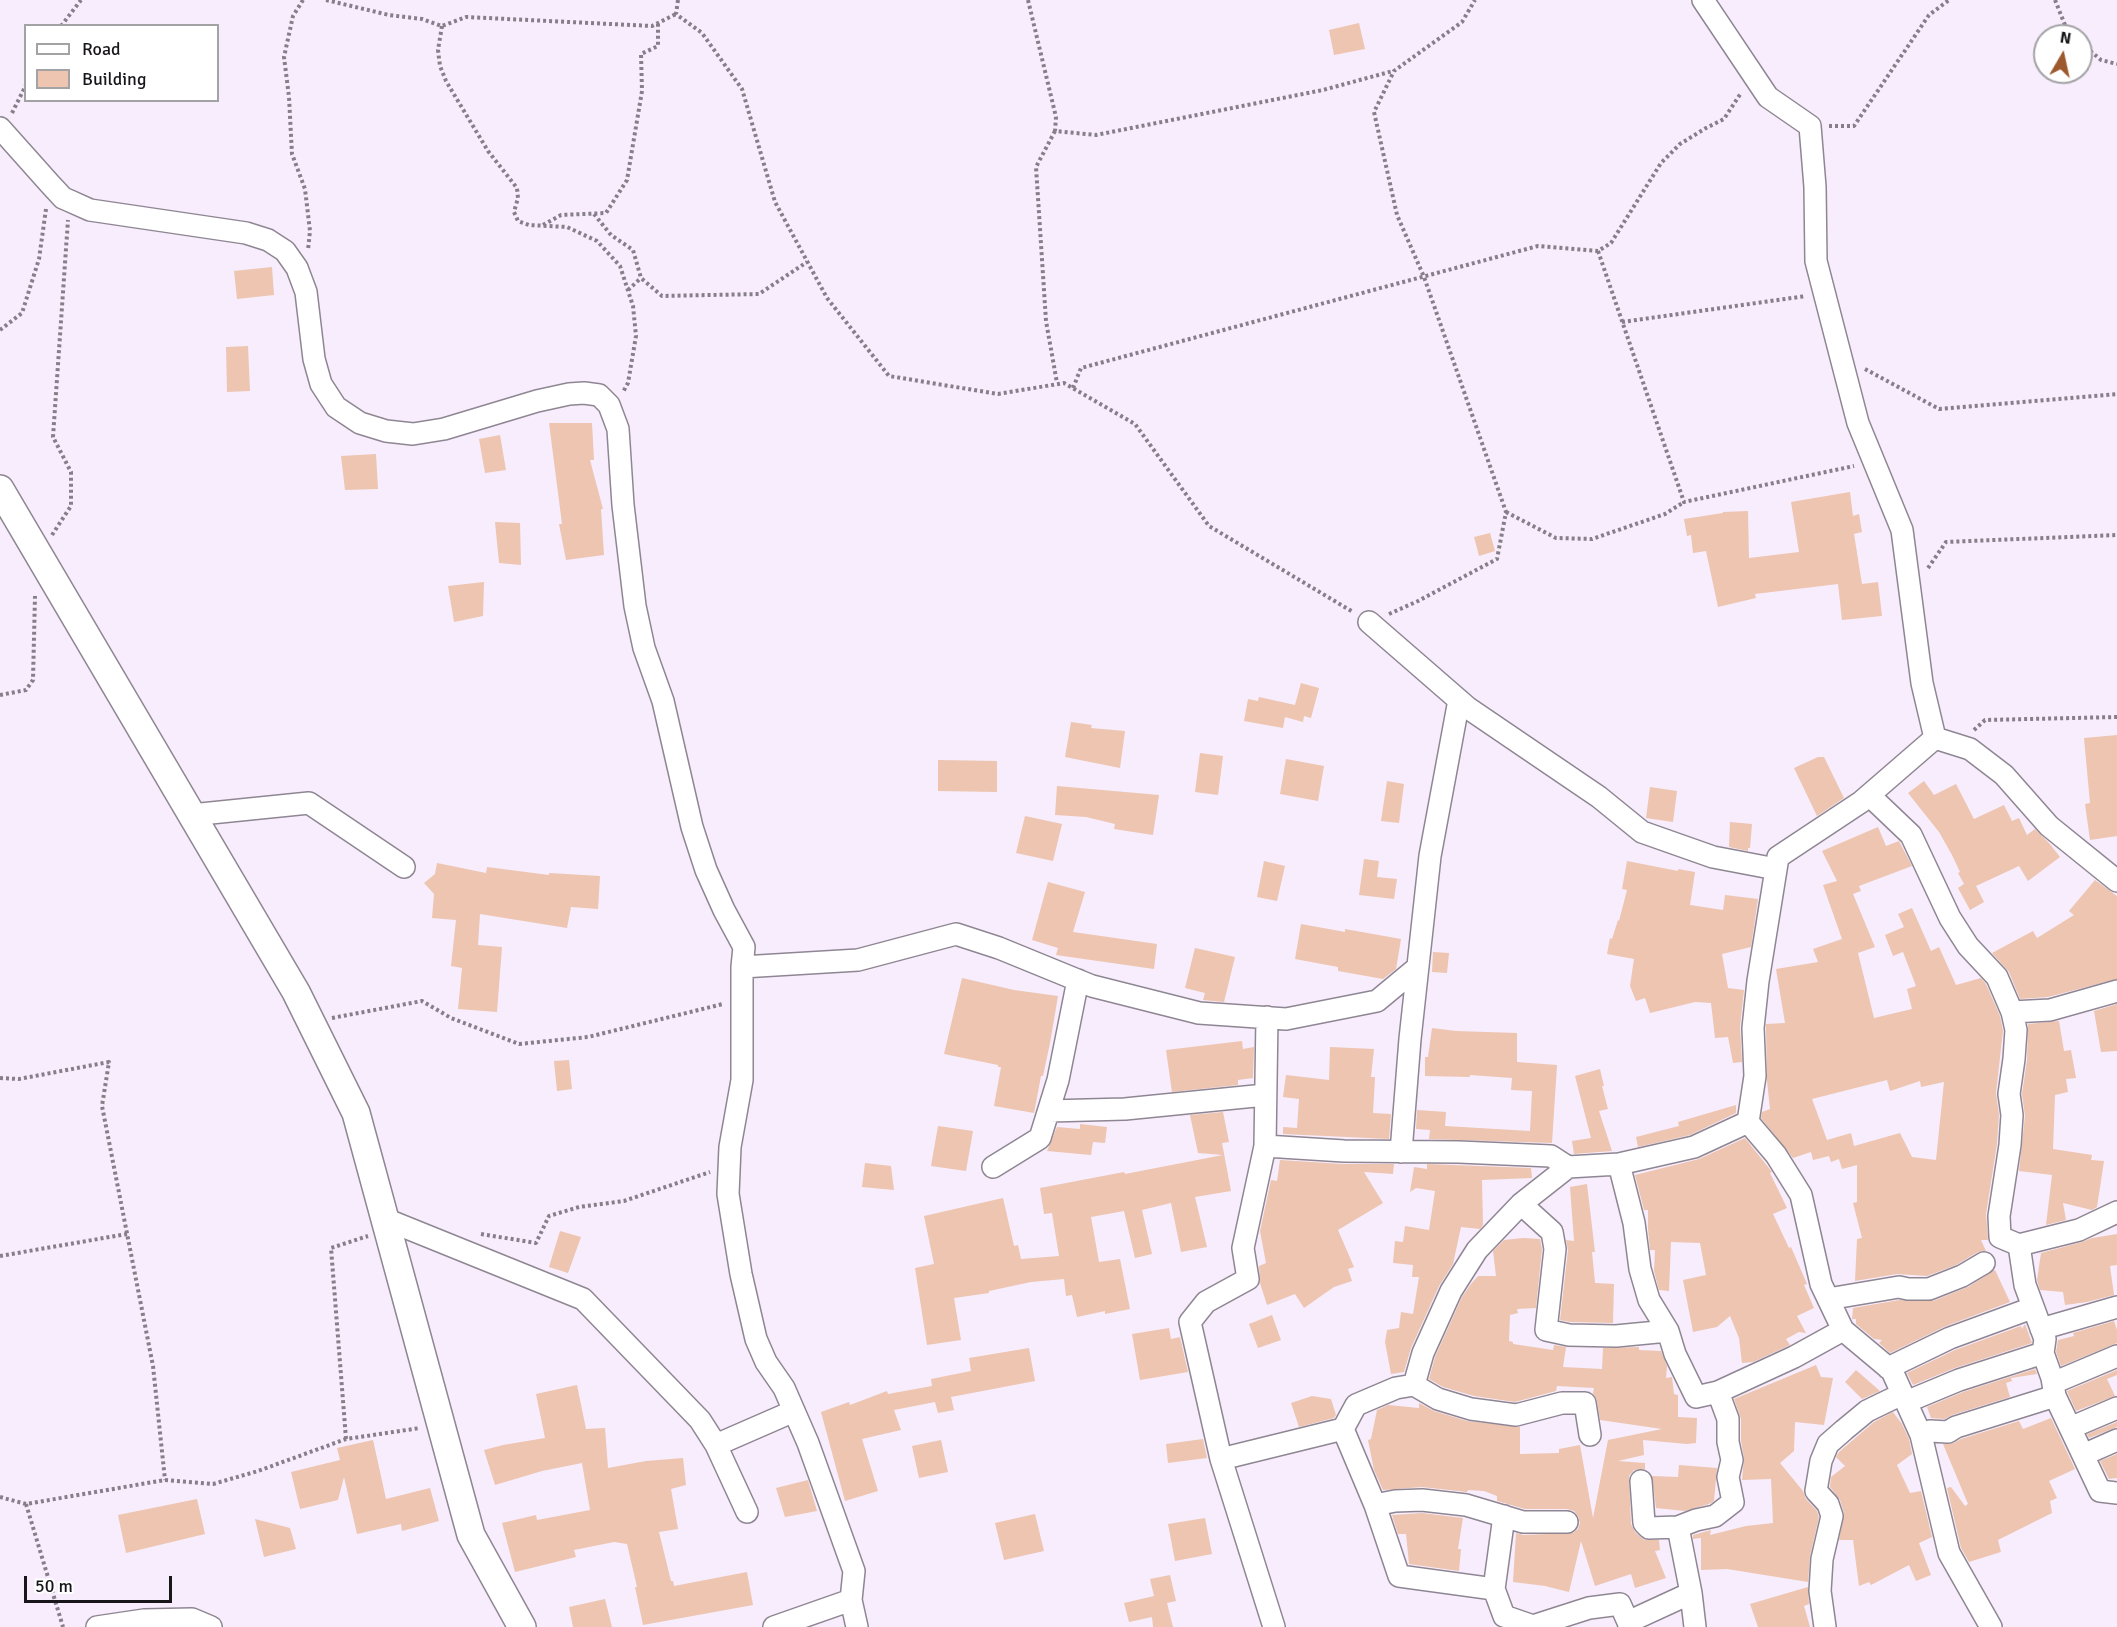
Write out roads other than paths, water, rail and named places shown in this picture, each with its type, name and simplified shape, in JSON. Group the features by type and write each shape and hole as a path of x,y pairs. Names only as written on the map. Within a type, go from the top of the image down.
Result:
{"street":[{"path":"1703,0 1768,97 1810,126 1815,187 1816,261 1858,423 1902,530 1922,683 1935,738"},
{"path":"2,129 63,198 90,210 246,233 267,240 285,251 297,268 306,292 314,359 321,384 336,407 360,423 386,431 413,434 444,429 537,401 584,393 599,395 609,405 618,429 623,505 632,583 644,648 663,700 692,827 706,870 744,947 742,1080 730,1147 728,1194 741,1274 756,1340 794,1410 854,1571 851,1600 857,1627"},
{"path":"0,489 296,993 356,1113 471,1535 522,1627"},
{"path":"1369,622 1459,700 1599,797 1642,831 1713,857 1776,869"},
{"path":"1401,1152 1430,856 1459,700"},
{"path":"1935,738 1970,749 2004,776 2049,826 2117,881"},
{"path":"1935,738 1869,795 1778,857 1753,1028 1755,1076 1748,1122 1776,1155 1801,1195 1821,1284 1843,1330 1892,1371 1921,1435 1949,1553 1990,1627"},
{"path":"1869,795 1911,835 1950,918 1968,946 1997,978 2012,1012 2016,1030 2008,1094 2012,1115 1999,1216 2000,1237 2019,1245 2079,1230 2117,1212"},
{"path":"192,814 309,802 404,867"},
{"path":"742,967 858,960 956,934 999,948 1092,986 1199,1012 1286,1018 1377,1001 1418,967"},
{"path":"993,1167 1040,1138 1058,1080 1078,980"},
{"path":"2012,1012 2050,1010 2117,991"},
{"path":"1267,1017 1265,1146 1243,1248 1248,1279 1206,1302 1190,1323 1221,1459 1274,1627"},
{"path":"1049,1111 1125,1108 1265,1095"},
{"path":"1414,1385 1423,1353 1451,1291 1477,1250 1521,1204 1568,1167 1618,1164 1694,1147 1748,1122"},
{"path":"1265,1146 1344,1151 1551,1156 1568,1167"},
{"path":"1618,1164 1634,1222 1640,1269 1649,1300 1668,1331 1675,1354 1696,1397 1718,1392 1794,1358 1843,1330"},
{"path":"1521,1204 1552,1232 1555,1249 1546,1330 1569,1335 1616,1336 1668,1331"},
{"path":"386,1224 583,1299 700,1420 716,1445 747,1512"},
{"path":"2019,1245 2025,1285 2045,1339 2043,1353 2054,1390 2100,1491 2117,1493"},
{"path":"1828,1299 1899,1287 1929,1288 1962,1276 1984,1263"},
{"path":"2041,1329 2117,1307"},
{"path":"1888,1368 1950,1338 2032,1308"},
{"path":"1825,1627 1820,1591 1822,1559 1832,1516 1828,1504 1816,1491 1821,1461 1828,1444 1867,1411 2043,1353"},
{"path":"1921,1435 1930,1431 1948,1432 2054,1390 2117,1356"},
{"path":"1221,1459 1343,1430 1356,1405 1396,1388 1414,1385 1438,1399 1471,1409 1516,1415 1562,1403 1585,1403 1590,1435"},
{"path":"1641,1481 1644,1523 1649,1528 1678,1527 1715,1516 1733,1502 1728,1478 1732,1460 1728,1442 1728,1419 1718,1392"},
{"path":"2070,1428 2117,1408"},
{"path":"716,1445 794,1410"},
{"path":"1343,1430 1375,1505 1399,1576 1494,1589"},
{"path":"2082,1455 2117,1440"},
{"path":"1375,1505 1395,1501 1422,1500 1466,1505 1523,1522 1567,1522"},
{"path":"1504,1516 1494,1589 1504,1616 1533,1626 1589,1608 1620,1604 1629,1624 1691,1593"},
{"path":"1678,1527 1695,1627"},
{"path":"774,1627 851,1600"},
{"path":"97,1627 144,1620 192,1619 211,1627"}]}
